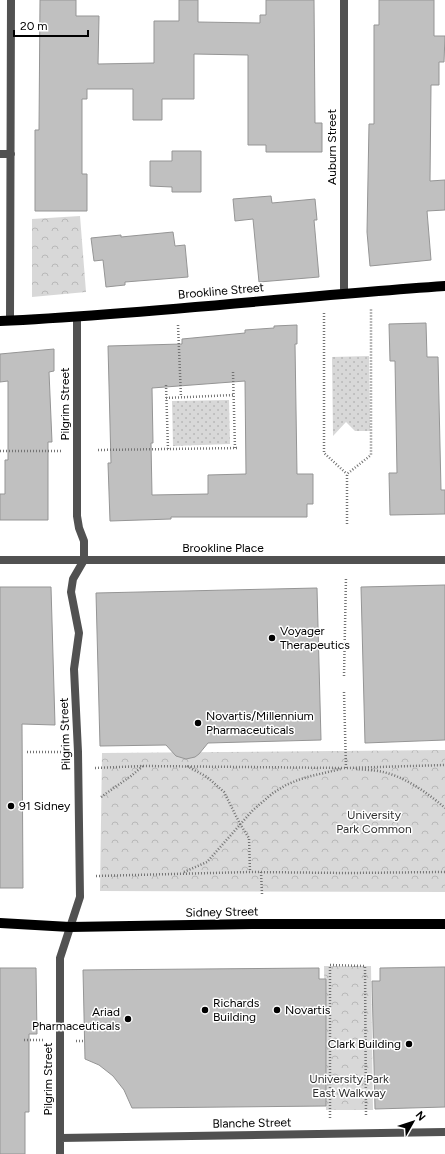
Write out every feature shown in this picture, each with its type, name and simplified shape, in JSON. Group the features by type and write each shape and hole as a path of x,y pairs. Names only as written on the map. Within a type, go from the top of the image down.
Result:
{"main road":[{"name":"Brookline Street","path":"5,321 445,286"},
{"name":"Sidney Street","path":"0,923 70,927 252,924 445,924"}],"street":[{"path":"5,321 11,154 11,0"},
{"name":"Auburn Street","path":"344,0 344,294"},
{"path":"0,154 11,154"},
{"name":"Pilgrim Street","path":"60,1154 60,958 80,897 78,752 74,669 79,633 71,592 74,579 84,560 84,541 79,528 77,516 77,316"},
{"name":"Brookline Place","path":"0,560 445,560"},
{"name":"Blanche Street","path":"60,1138 445,1132"}],"path":[{"path":"347,474 372,455 370,306"},
{"path":"324,311 324,453 347,474 347,524"},
{"path":"178,325 181,397"},
{"path":"233,372 235,449"},
{"path":"166,385 168,449"},
{"path":"166,398 234,395"},
{"path":"98,450 239,448"},
{"path":"0,451 64,451"},
{"path":"344,676 346,576"},
{"path":"344,692 346,768"},
{"path":"27,752 78,752"},
{"path":"78,768 186,766 346,768 445,765"},
{"path":"101,797 143,766"},
{"path":"186,766 207,777 224,792 240,824 249,838 250,872"},
{"path":"182,873 207,862 240,824 263,801 286,785 311,776 346,768 386,773 397,777 428,795 445,808"},
{"path":"80,876 250,872 445,872"},
{"path":"261,872 262,894"},
{"path":"330,1134 330,966 365,966 367,1133"}],"green space":[{"path":"80,216 86,292 32,297 32,219"},
{"path":"369,356 370,431 355,431 346,422 333,436 332,357"},
{"path":"229,400 230,444 173,446 172,401"},
{"name":"University Park Common","path":"445,750 445,892 100,891 102,753"},
{"name":"University Park East Walkway","path":"324,966 371,966 373,1110 326,1110"}],"building":[{"path":"40,0 76,0 76,16 99,16 98,64 154,63 154,21 179,21 179,0 198,0 198,22 260,23 260,15 266,15 266,0 314,0 315,123 322,123 322,152 266,152 266,145 248,145 248,55 194,54 194,99 162,99 162,120 133,120 133,89 87,89 87,99 82,99 82,174 87,174 87,211 35,211 35,130 39,130"},
{"path":"379,0 434,0 434,36 445,36 444,62 439,62 439,85 431,85 430,181 445,180 445,210 427,211 431,260 370,266 367,232 369,124 374,124 374,25 379,25"},
{"path":"172,151 201,151 201,192 172,192 172,187 150,186 150,161 172,161"},
{"path":"271,196 272,203 315,199 317,220 314,220 319,277 259,282 253,219 235,221 233,199"},
{"path":"173,232 175,246 185,245 188,277 125,282 125,285 106,287 103,260 94,261 91,238"},
{"path":"426,323 427,357 438,357 441,490 445,490 445,514 390,515 389,473 397,473 395,361 390,361 389,324"},
{"path":"297,325 297,344 295,344 297,474 313,474 313,504 307,504 307,517 171,517 171,519 110,521 108,463 111,463 108,346 182,344 182,339 245,333 245,330 274,328 274,326","holes":["245,381 246,474 208,475 208,494 152,495 152,388"]},
{"path":"54,349 54,371 49,372 52,442 48,442 48,520 0,520 0,494 5,494 5,460 8,460 8,381 0,382 0,354"},
{"path":"445,585 445,740 365,743 361,587"},
{"path":"0,587 51,587 55,725 22,724 23,888 0,888"},
{"path":"317,588 321,740 208,743 195,757 186,759 176,756 166,745 100,746 96,593"},
{"name":"Clark Building","path":"445,967 445,1107 375,1109 372,981 380,981 380,968"},
{"path":"0,968 36,968 37,1034 29,1034 29,1112 25,1112 25,1154 0,1154"},
{"name":"Richards Building","path":"319,968 319,979 326,979 326,1106 132,1108 124,1090 113,1076 99,1065 85,1059 83,970"}],"place":[{"name":"Voyager Therapeutics","path":"272,638"},
{"name":"Novartis/Millennium Pharmaceuticals","path":"198,723"},
{"name":"91 Sidney","path":"11,806"},
{"name":"Richards Building","path":"205,1010"},
{"name":"Novartis","path":"277,1010"},
{"name":"Ariad Pharmaceuticals","path":"128,1019"},
{"name":"Clark Building","path":"409,1044"}]}
